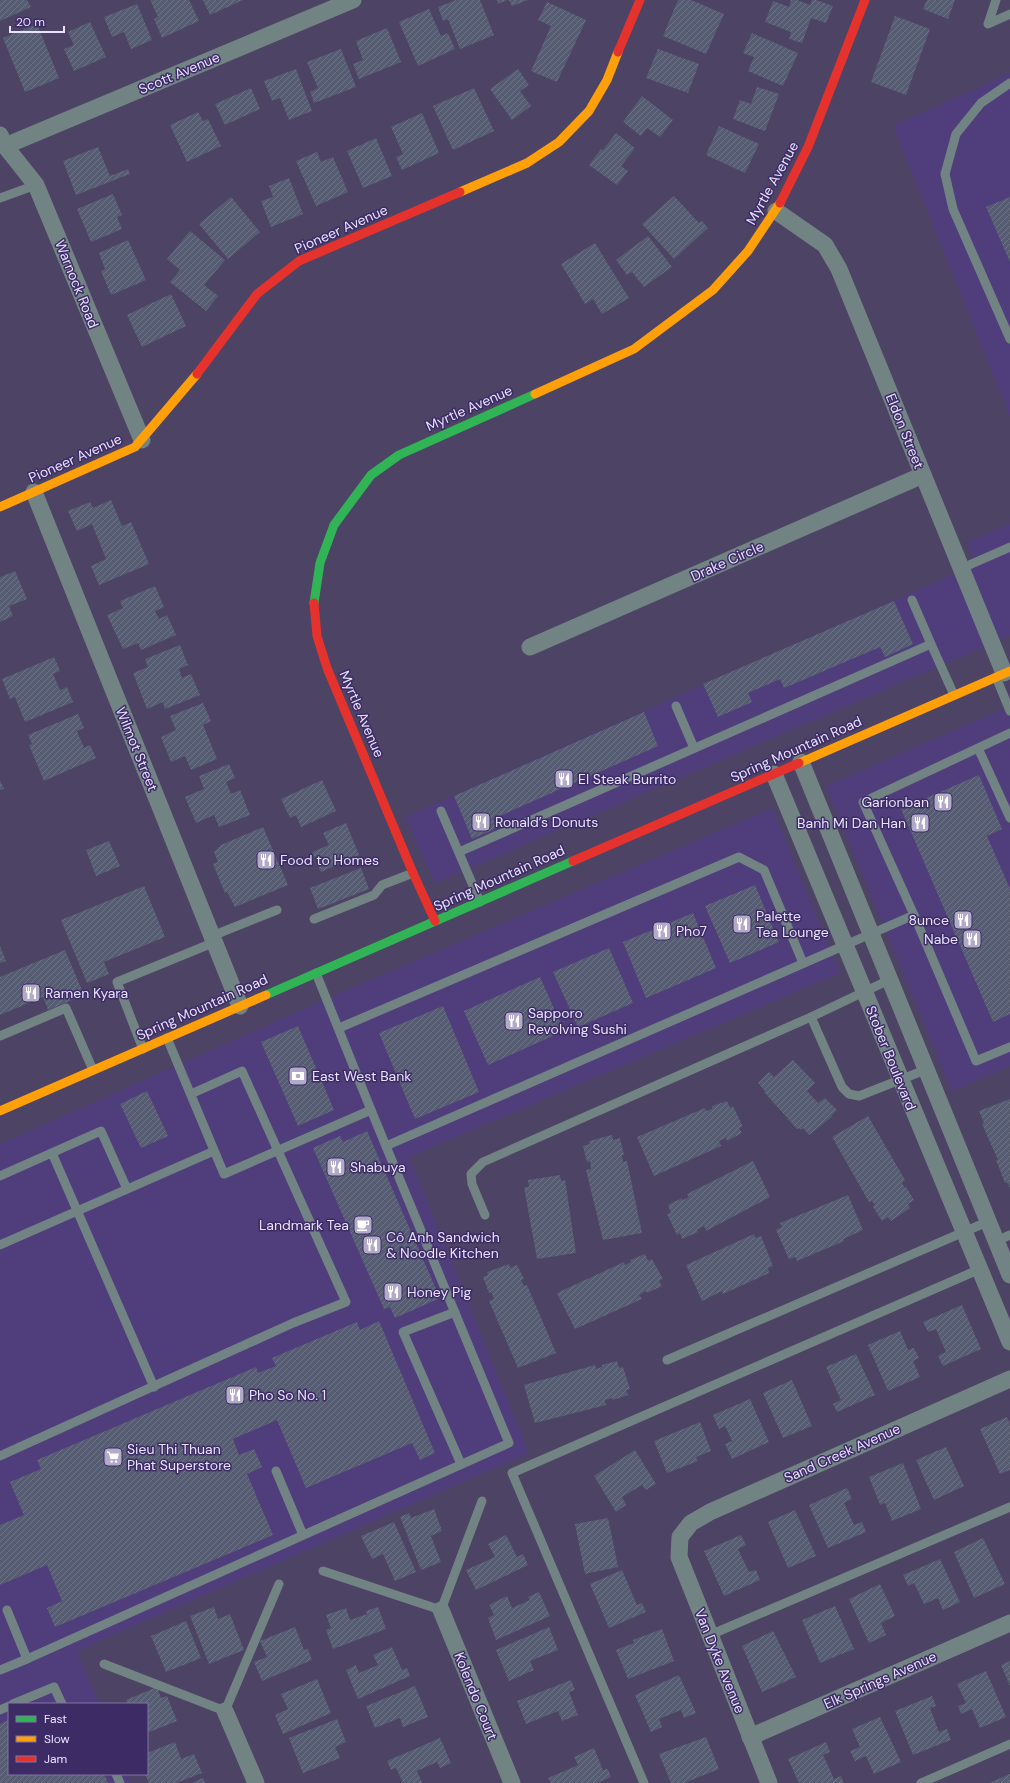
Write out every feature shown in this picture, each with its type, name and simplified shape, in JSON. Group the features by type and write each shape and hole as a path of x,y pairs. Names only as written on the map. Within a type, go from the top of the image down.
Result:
{"street":[{"name":"Scott Avenue","path":"2,141 353,0"},
{"name":"Pioneer Avenue","path":"0,507 135,447 187,388 257,294 299,261 527,163 559,142 589,111 607,80 640,0"},
{"name":"Myrtle Avenue","path":"435,921 413,873 328,668 317,636 314,602 320,563 334,524 371,475 398,455 634,349 713,290 748,251 776,210 808,147 866,0"},
{"name":"Warnock Road","path":"2,141 36,185 142,440"},
{"name":"Eldon Street","path":"776,210 825,245 839,269 1003,674"},
{"name":"Drake Circle","path":"530,647 923,475"},
{"name":"Wilmot Street","path":"34,492 240,1006"},
{"name":"Spring Mountain Road","path":"0,1111 1003,674"},
{"name":"Stober Boulevard","path":"801,762 987,1222 1003,1238 1010,1275"},
{"name":"Stober Boulevard","path":"774,774 846,945 899,1079 1010,1342"},
{"name":"Sand Creek Avenue","path":"680,1537 691,1523 710,1512 1010,1379"},
{"name":"Van Dyke Avenue","path":"680,1537 679,1557 769,1783"},
{"name":"Kolendo Court","path":"441,1610 512,1783"},
{"name":"Elk Springs Avenue","path":"750,1737 1010,1623"},
{"path":"225,1710 256,1783"}],"lane":[{"path":"996,0 988,24 1010,14"},
{"path":"1010,84 981,103 956,134 945,174 953,209 1010,339"},
{"path":"0,198 36,185"},
{"path":"960,569 1010,547"},
{"path":"912,600 954,695"},
{"path":"459,852 931,644"},
{"path":"1003,674 1010,711"},
{"path":"676,706 694,748"},
{"path":"1010,733 863,802 914,915 976,1061 1010,1047"},
{"path":"978,748 1010,818"},
{"path":"441,811 480,902"},
{"path":"339,1028 739,857 764,870 803,963"},
{"path":"314,919 374,895 382,886 413,873"},
{"path":"143,1049 117,982 277,910"},
{"path":"386,1146 914,915"},
{"path":"0,1670 509,1443 316,973"},
{"path":"485,1215 472,1184 470,1174 483,1162 811,1017 890,980"},
{"path":"0,1036 66,1008 93,1070"},
{"path":"811,1017 842,1087 848,1094 859,1096 925,1070"},
{"path":"167,1038 224,1174 371,1110"},
{"path":"0,1456 292,1323 346,1302 242,1071 190,1094"},
{"path":"0,1176 101,1131 127,1189"},
{"path":"0,1245 214,1151"},
{"path":"52,1153 154,1387"},
{"path":"666,1360 987,1222"},
{"path":"644,1783 512,1473 980,1269"},
{"path":"455,1312 403,1332 461,1464"},
{"path":"276,1471 303,1535"},
{"path":"323,1571 441,1610 482,1501"},
{"path":"710,1635 1010,1507"},
{"path":"104,1664 225,1710 279,1584"},
{"path":"7,1610 27,1659"},
{"path":"15,1703 54,1687 62,1703"},
{"path":"921,1783 1010,1744"}],"shaded area":[{"path":"1010,73 1010,416 893,126"},
{"path":"1010,524 1010,636 435,883 405,817 976,564 967,542"},
{"path":"1010,706 1010,1066 952,1091 826,786"},
{"path":"772,808 840,973 409,1157 529,1453 77,1651 99,1703 8,1703 8,1775 127,1775 131,1783 0,1783 0,1144 347,990"}],"building":[{"path":"0,0 27,0 31,7 0,21"},
{"path":"150,0 189,0 199,21 162,38 154,19 158,17"},
{"path":"203,0 243,0 210,15"},
{"path":"456,0 480,0 494,35 460,49 448,19 443,21 438,7"},
{"path":"497,0 507,0 498,4"},
{"path":"509,0 528,0 512,6"},
{"path":"678,0 691,0 724,14 706,54 663,36"},
{"path":"791,0 797,0 810,5 812,0 816,0 833,6 826,23 811,18 802,43 789,39 791,32 765,22 773,1 789,7"},
{"path":"927,0 955,0 948,19 923,9"},
{"path":"547,2 586,20 557,82 531,71 551,26 538,20"},
{"path":"137,4 152,40 131,49 124,32 112,37 104,17"},
{"path":"429,9 441,36 448,33 455,49 418,66 399,22"},
{"path":"895,16 930,29 906,95 871,82"},
{"path":"90,22 106,57 74,71 64,49 74,45 68,32"},
{"path":"37,24 59,78 25,92 3,38"},
{"path":"387,28 401,62 359,79 353,64 363,60 356,41"},
{"path":"752,33 798,53 783,86 748,71 754,57 743,53"},
{"path":"341,49 356,87 314,103 310,92 318,88 307,62"},
{"path":"658,49 699,64 688,93 646,78"},
{"path":"296,69 312,111 289,120 280,98 272,101 264,81"},
{"path":"518,69 529,85 520,91 531,106 512,120 490,89"},
{"path":"757,87 779,94 765,131 733,119 740,100 751,104"},
{"path":"251,88 260,109 225,125 215,104"},
{"path":"474,88 494,131 453,150 433,106"},
{"path":"642,96 673,120 660,137 647,128 641,136 623,122"},
{"path":"198,112 203,121 208,119 221,146 187,162 170,125"},
{"path":"422,113 439,153 402,170 396,157 403,154 391,127"},
{"path":"719,126 759,144 745,173 706,155"},
{"path":"616,133 635,148 621,166 628,171 617,185 589,165"},
{"path":"376,138 392,176 363,188 347,151"},
{"path":"98,147 110,176 128,169 130,174 76,195 63,161"},
{"path":"317,152 321,162 333,157 348,192 316,206 296,161"},
{"path":"289,178 303,214 271,227 261,201 273,197 269,186"},
{"path":"113,194 122,215 117,217 122,229 91,242 77,209"},
{"path":"674,196 699,223 702,221 708,228 674,259 642,224"},
{"path":"231,197 260,232 228,259 199,224"},
{"path":"1010,197 1010,262 986,207"},
{"path":"190,231 225,260 204,285 218,296 206,311 170,282 180,270 167,259"},
{"path":"648,236 672,267 644,287 632,272 627,275 616,260"},
{"path":"128,240 146,280 111,295 101,271 105,269 99,253"},
{"path":"595,243 629,298 602,314 593,299 585,304 561,264"},
{"path":"171,294 186,326 142,347 127,315"},
{"path":"111,500 122,526 131,522 149,564 99,585 91,566 106,559 92,524 77,531 68,511 90,502 93,508"},
{"path":"15,571 27,599 9,606 13,616 0,622 0,577"},
{"path":"155,586 164,607 155,611 159,619 167,615 176,635 141,650 138,643 123,649 107,615 123,608 120,601"},
{"path":"894,601 913,644 885,657 880,647 784,688 780,679 748,693 752,702 718,717 703,684"},
{"path":"180,645 188,665 179,669 182,678 191,674 200,695 165,709 163,702 147,709 133,673 148,667 145,659"},
{"path":"54,657 60,671 53,674 60,690 67,687 73,702 25,722 15,697 10,699 2,679"},
{"path":"203,703 211,721 203,725 217,759 191,770 185,756 171,762 161,737 176,730 170,716"},
{"path":"644,712 658,746 493,819 497,828 472,839 454,796"},
{"path":"78,714 84,728 77,731 84,748 90,745 96,758 44,781 29,745 32,744 28,735"},
{"path":"229,764 235,778 226,782 231,794 240,790 250,815 219,827 214,815 196,823 185,797 204,789 199,776"},
{"path":"979,775 1002,829 987,836 1010,889 1010,1014 993,1022 901,809"},
{"path":"0,780 4,789 0,790"},
{"path":"322,780 336,811 301,827 296,815 290,818 281,799"},
{"path":"346,823 359,855 321,872 312,852 329,845 323,833"},
{"path":"263,827 288,885 235,907 227,892 225,893 213,864 218,862 214,852 221,845"},
{"path":"109,841 120,866 96,876 86,850"},
{"path":"361,868 369,889 318,909 310,888"},
{"name":"Palette Tea Lounge","path":"755,885 779,942 730,963 705,906"},
{"path":"144,886 165,937 104,962 109,974 87,983 61,920"},
{"path":"693,913 716,968 646,998 623,942"},
{"path":"0,946 6,961 0,963"},
{"path":"609,948 633,1003 578,1027 553,972"},
{"path":"65,950 84,995 48,1010 43,997 0,1015 0,977"},
{"name":"Sapporo Revolving Sushi","path":"540,977 564,1031 488,1065 464,1011"},
{"path":"443,1006 479,1092 415,1119 379,1033"},
{"name":"East West Bank","path":"298,1026 334,1110 298,1126 261,1042"},
{"path":"793,1060 815,1083 807,1091 818,1103 825,1098 837,1110 831,1116 833,1116 809,1135 803,1128 801,1130 799,1128 797,1129 764,1092 765,1091 758,1083 769,1072 774,1077"},
{"path":"147,1091 168,1136 141,1148 120,1104"},
{"path":"1010,1099 1010,1188 1007,1182 1005,1183 996,1160 998,1160 982,1124 984,1123 979,1111"},
{"path":"727,1101 730,1108 733,1106 743,1127 739,1128 742,1133 727,1141 726,1138 719,1141 721,1146 654,1176 637,1137 705,1108 706,1111 712,1109 712,1106"},
{"path":"868,1116 905,1180 902,1183 914,1200 908,1204 910,1208 891,1221 888,1217 882,1221 873,1207 875,1205 872,1201 869,1202 832,1137"},
{"path":"367,1131 440,1298 395,1318 390,1307 384,1309 313,1148 340,1136 343,1142"},
{"path":"612,1135 613,1140 620,1138 624,1155 622,1155 623,1162 627,1161 642,1233 603,1240 586,1170 591,1169 590,1161 587,1162 583,1146 590,1144 589,1141"},
{"path":"753,1161 770,1197 706,1231 704,1226 697,1230 698,1232 682,1239 680,1233 677,1235 667,1214 671,1213 668,1205 682,1198 683,1200 689,1197 687,1194"},
{"path":"560,1175 561,1181 565,1180 576,1253 537,1259 524,1187 529,1187 528,1180"},
{"path":"848,1195 863,1230 843,1239 844,1241 797,1261 795,1257 789,1259 776,1230 782,1227 780,1223"},
{"path":"754,1234 755,1238 761,1236 773,1266 768,1268 769,1273 723,1294 722,1291 702,1301 686,1265"},
{"path":"645,1254 648,1261 652,1259 663,1279 659,1281 662,1286 639,1295 642,1299 575,1329 557,1293 624,1262 625,1265 631,1262 630,1260"},
{"path":"509,1264 510,1268 517,1265 524,1279 521,1280 524,1286 527,1285 556,1353 518,1368 489,1301 494,1299 491,1292 489,1293 483,1277 488,1275 487,1272"},
{"path":"962,1305 981,1349 943,1366 938,1356 946,1352 936,1329 928,1332 923,1322"},
{"path":"379,1321 435,1453 420,1460 412,1443 306,1488 277,1420 233,1439 239,1455 254,1449 262,1467 247,1474 273,1535 55,1627 47,1608 62,1601 47,1565 0,1585 0,1525 24,1515 10,1482 41,1469 37,1460 256,1367 258,1373 276,1366 272,1358 357,1322 360,1330"},
{"path":"900,1331 908,1350 914,1348 919,1358 913,1361 920,1377 888,1391 868,1345"},
{"path":"856,1354 875,1395 837,1412 833,1404 841,1400 826,1367"},
{"path":"617,1361 619,1368 623,1367 630,1389 626,1390 628,1395 613,1400 612,1398 605,1400 606,1405 535,1423 524,1385 595,1365 596,1369 602,1367 602,1365"},
{"path":"792,1380 812,1426 783,1438 763,1393"},
{"path":"750,1399 769,1442 732,1459 725,1444 732,1441 725,1426 719,1429 713,1415"},
{"path":"1007,1417 1010,1424 1010,1470 1000,1474 980,1429"},
{"path":"700,1422 711,1451 696,1457 698,1461 667,1473 654,1441"},
{"path":"946,1447 964,1486 934,1500 916,1460"},
{"path":"635,1450 656,1484 646,1490 642,1485 622,1497 626,1505 616,1512 594,1476"},
{"path":"903,1463 921,1509 892,1521 885,1503 880,1505 869,1477"},
{"path":"847,1488 852,1499 844,1503 854,1525 862,1522 866,1532 828,1548 809,1505"},
{"path":"434,1509 442,1531 431,1536 441,1562 421,1570 400,1517 409,1513 411,1518"},
{"path":"795,1510 816,1556 788,1568 768,1522"},
{"path":"608,1518 618,1567 585,1574 575,1524"},
{"path":"394,1522 416,1572 395,1581 383,1554 372,1559 361,1536"},
{"path":"506,1535 517,1557 523,1554 528,1565 476,1590 466,1570 495,1557 488,1544"},
{"path":"741,1535 746,1545 738,1549 749,1572 756,1570 760,1580 724,1596 704,1551"},
{"path":"983,1538 1005,1584 974,1598 954,1552"},
{"path":"940,1559 960,1602 943,1610 938,1598 924,1604 914,1583 908,1586 903,1575"},
{"path":"622,1570 637,1605 642,1603 646,1612 609,1628 590,1584"},
{"path":"880,1584 895,1616 881,1623 886,1635 869,1643 849,1599"},
{"path":"539,1592 550,1616 496,1640 488,1618 494,1615 489,1605 507,1596 512,1608 530,1600 528,1597"},
{"path":"835,1606 854,1649 820,1663 802,1620"},
{"path":"214,1607 218,1619 230,1614 244,1650 209,1664 190,1616"},
{"path":"378,1607 386,1629 333,1649 326,1630 331,1628 326,1615 346,1608 350,1620 367,1614 366,1611"},
{"path":"186,1621 201,1658 166,1672 151,1636"},
{"path":"295,1627 304,1650 308,1649 312,1660 262,1681 254,1662 267,1657 260,1641"},
{"path":"549,1627 558,1650 530,1661 534,1670 509,1681 496,1650"},
{"path":"662,1629 674,1661 628,1679 616,1650 634,1643 633,1640"},
{"path":"773,1631 796,1677 762,1692 742,1646"},
{"path":"392,1647 402,1670 407,1668 410,1676 358,1699 346,1670 356,1665 359,1673 378,1665 373,1655"},
{"path":"1010,1661 1010,1686 1001,1665"},
{"path":"986,1671 1006,1717 980,1728 972,1709 961,1714 958,1706 966,1703 957,1684"},
{"path":"679,1675 696,1713 684,1718 681,1710 659,1719 662,1727 651,1732 635,1695"},
{"path":"317,1679 331,1713 283,1734 275,1715 288,1709 281,1694"},
{"path":"571,1680 575,1690 569,1692 578,1715 562,1721 558,1711 526,1724 517,1701"},
{"path":"415,1686 428,1717 403,1727 400,1718 375,1728 366,1706"},
{"path":"157,1687 161,1698 167,1696 177,1721 148,1733 148,1703 128,1703 126,1700"},
{"path":"932,1696 936,1706 930,1708 939,1732 947,1729 951,1740 913,1755 895,1711"},
{"path":"880,1717 901,1762 874,1774 866,1756 855,1761 850,1751 860,1747 852,1729"},
{"path":"337,1719 346,1742 335,1747 340,1758 303,1773 289,1738"},
{"path":"8,1720 8,1775 104,1775 108,1783 0,1783 0,1724"},
{"path":"706,1737 719,1769 684,1783 671,1783 659,1754"},
{"path":"440,1738 451,1763 440,1768 437,1762 417,1771 422,1783 403,1783 396,1768 391,1770 387,1761"},
{"path":"175,1742 181,1759 194,1754 202,1773 176,1783 149,1783 145,1775 148,1775 148,1753"},
{"path":"826,1742 830,1752 823,1755 834,1779 841,1776 844,1783 799,1783 788,1759"},
{"path":"594,1748 603,1770 608,1769 611,1777 597,1783 551,1783 548,1778 578,1765 574,1757"},
{"path":"1010,1774 1010,1783 989,1783"},
{"path":"203,1778 205,1783 192,1783"}],"traffic: fast":[{"path":"314,603 320,563 334,525 371,475 399,455 535,394"},
{"path":"266,995 573,861"}],"traffic: slow":[{"path":"460,192 527,163 559,142 589,111 607,80 618,52"},
{"path":"535,394 634,349 713,290 748,251 780,203"},
{"path":"0,507 135,447 197,374"},
{"path":"799,763 1010,671"},
{"path":"0,1111 266,995"}],"traffic: jam":[{"path":"618,52 640,0"},
{"path":"780,203 808,147 865,0"},
{"path":"197,374 257,294 299,261 460,192"},
{"path":"314,603 317,636 327,668 413,873 435,921"},
{"path":"573,861 799,763"}],"place":[{"name":"El Steak Burrito","path":"564,779"},
{"name":"Garionban","path":"943,802"},
{"name":"Ronald’s Donuts","path":"481,822"},
{"name":"Banh Mi Dan Han","path":"920,823"},
{"name":"Food to Homes","path":"266,860"},
{"name":"8unce","path":"963,920"},
{"name":"Palette Tea Lounge","path":"742,924"},
{"name":"Pho7","path":"662,931"},
{"name":"Nabe","path":"972,939"},
{"name":"Ramen Kyara","path":"31,993"},
{"name":"Sapporo Revolving Sushi","path":"514,1021"},
{"name":"East West Bank","path":"298,1076"},
{"name":"Shabuya","path":"336,1167"},
{"name":"Landmark Tea","path":"363,1225"},
{"name":"Cô Anh Sandwich & Noodle Kitchen","path":"372,1245"},
{"name":"Honey Pig","path":"393,1292"},
{"name":"Pho So No. 1","path":"235,1395"},
{"name":"Sieu Thi Thuan Phat Superstore","path":"113,1457"}]}
